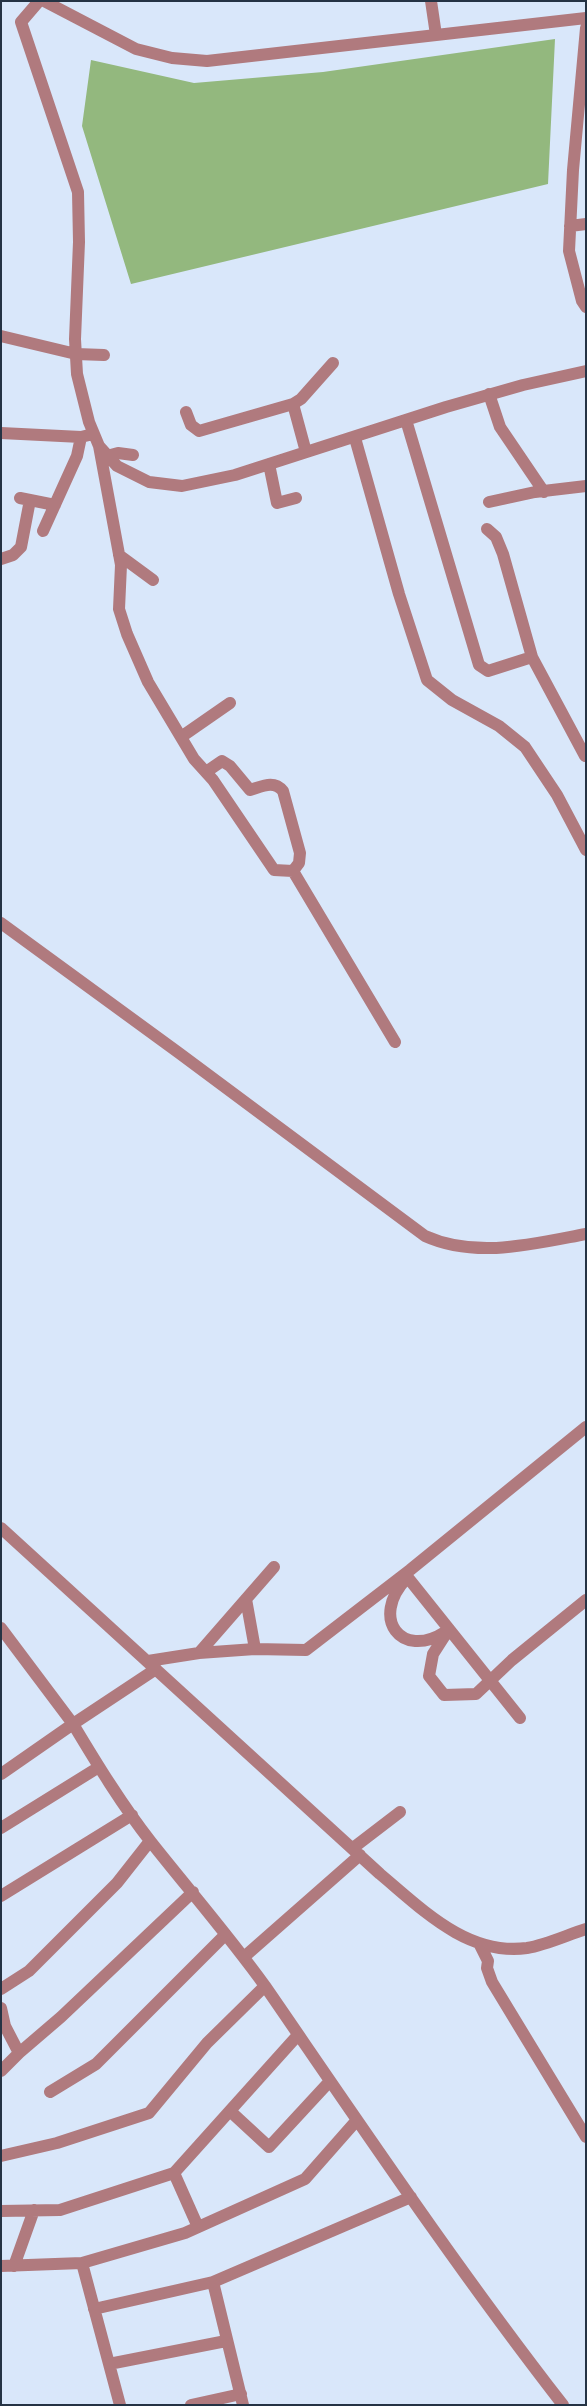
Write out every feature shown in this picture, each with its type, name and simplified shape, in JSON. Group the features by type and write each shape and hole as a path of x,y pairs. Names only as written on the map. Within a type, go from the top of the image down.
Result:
{"street":[{"path":"39,1 21,22 78,192 79,242 76,354 77,374 87,435 43,531"},
{"path":"44,1 136,48 172,58 207,61 586,18"},
{"path":"431,1 436,35"},
{"path":"586,28 584,75 569,251 582,301 586,307"},
{"path":"570,226 586,224"},
{"path":"1,336 76,354 104,355"},
{"path":"186,412 191,425 199,431 293,404 301,399 333,364"},
{"path":"1,433 87,435 117,466 149,482 182,486 235,475 489,394 586,371"},
{"path":"489,394 500,427 544,492"},
{"path":"293,404 306,452"},
{"path":"406,420 479,665 488,671 532,656"},
{"path":"355,438 399,594 427,680 452,700 499,726 525,747 557,796 586,850"},
{"path":"98,446 121,565 119,608 126,634 148,682 194,759 206,772 274,870 293,871"},
{"path":"107,456 118,453 133,455"},
{"path":"268,464 277,503 296,498"},
{"path":"489,502 586,486"},
{"path":"1,559 13,555 21,547 25,499 55,505"},
{"path":"487,529 496,537 503,554 532,656 585,756"},
{"path":"119,555 154,580"},
{"path":"181,737 230,703"},
{"path":"206,772 222,762 230,766 250,790 273,784 279,785 284,792 300,853 299,863 293,871"},
{"path":"293,871 395,1042"},
{"path":"1,923 172,1047 425,1236 456,1248 474,1248 515,1245 586,1234"},
{"path":"1,1774 73,1724 152,1665 199,1653 255,1649 306,1650 407,1576 586,1427"},
{"path":"1,1528 424,1912 453,1931 480,1945 502,1949 528,1948 586,1929"},
{"path":"199,1653 274,1567"},
{"path":"407,1576 520,1718"},
{"path":"407,1576 393,1596 389,1607 390,1620 394,1631 404,1638 430,1640 449,1629"},
{"path":"246,1599 255,1649"},
{"path":"449,1629 433,1654 429,1676 444,1695 468,1696 476,1694 484,1688 490,1680 586,1600"},
{"path":"1,1628 73,1724 99,1767 150,1841 244,1957 411,2197 522,2352 563,2405"},
{"path":"1,1828 99,1767"},
{"path":"244,1957 400,1812"},
{"path":"1,1896 132,1815"},
{"path":"1,1989 29,1971 117,1883 150,1841"},
{"path":"1,2071 193,1892"},
{"path":"50,2092 96,2064 225,1935"},
{"path":"480,1945 488,1961 487,1968 492,1982 586,2137"},
{"path":"1,2156 57,2143 149,2113 208,2044 265,1986"},
{"path":"1,2008 5,2026 19,2053"},
{"path":"1,2211 60,2210 174,2173 298,2034"},
{"path":"230,2111 269,2147 330,2081"},
{"path":"34,2210 7,2266 82,2263 185,2233 304,2178 357,2120"},
{"path":"174,2173 198,2227"},
{"path":"94,2309 213,2282 411,2197"},
{"path":"82,2263 120,2405"},
{"path":"191,2405 242,2399 226,2341 213,2282"},
{"path":"109,2364 226,2341"}],"green space":[{"path":"555,39 548,184 131,284 82,126 91,60 194,83 323,72"}]}
